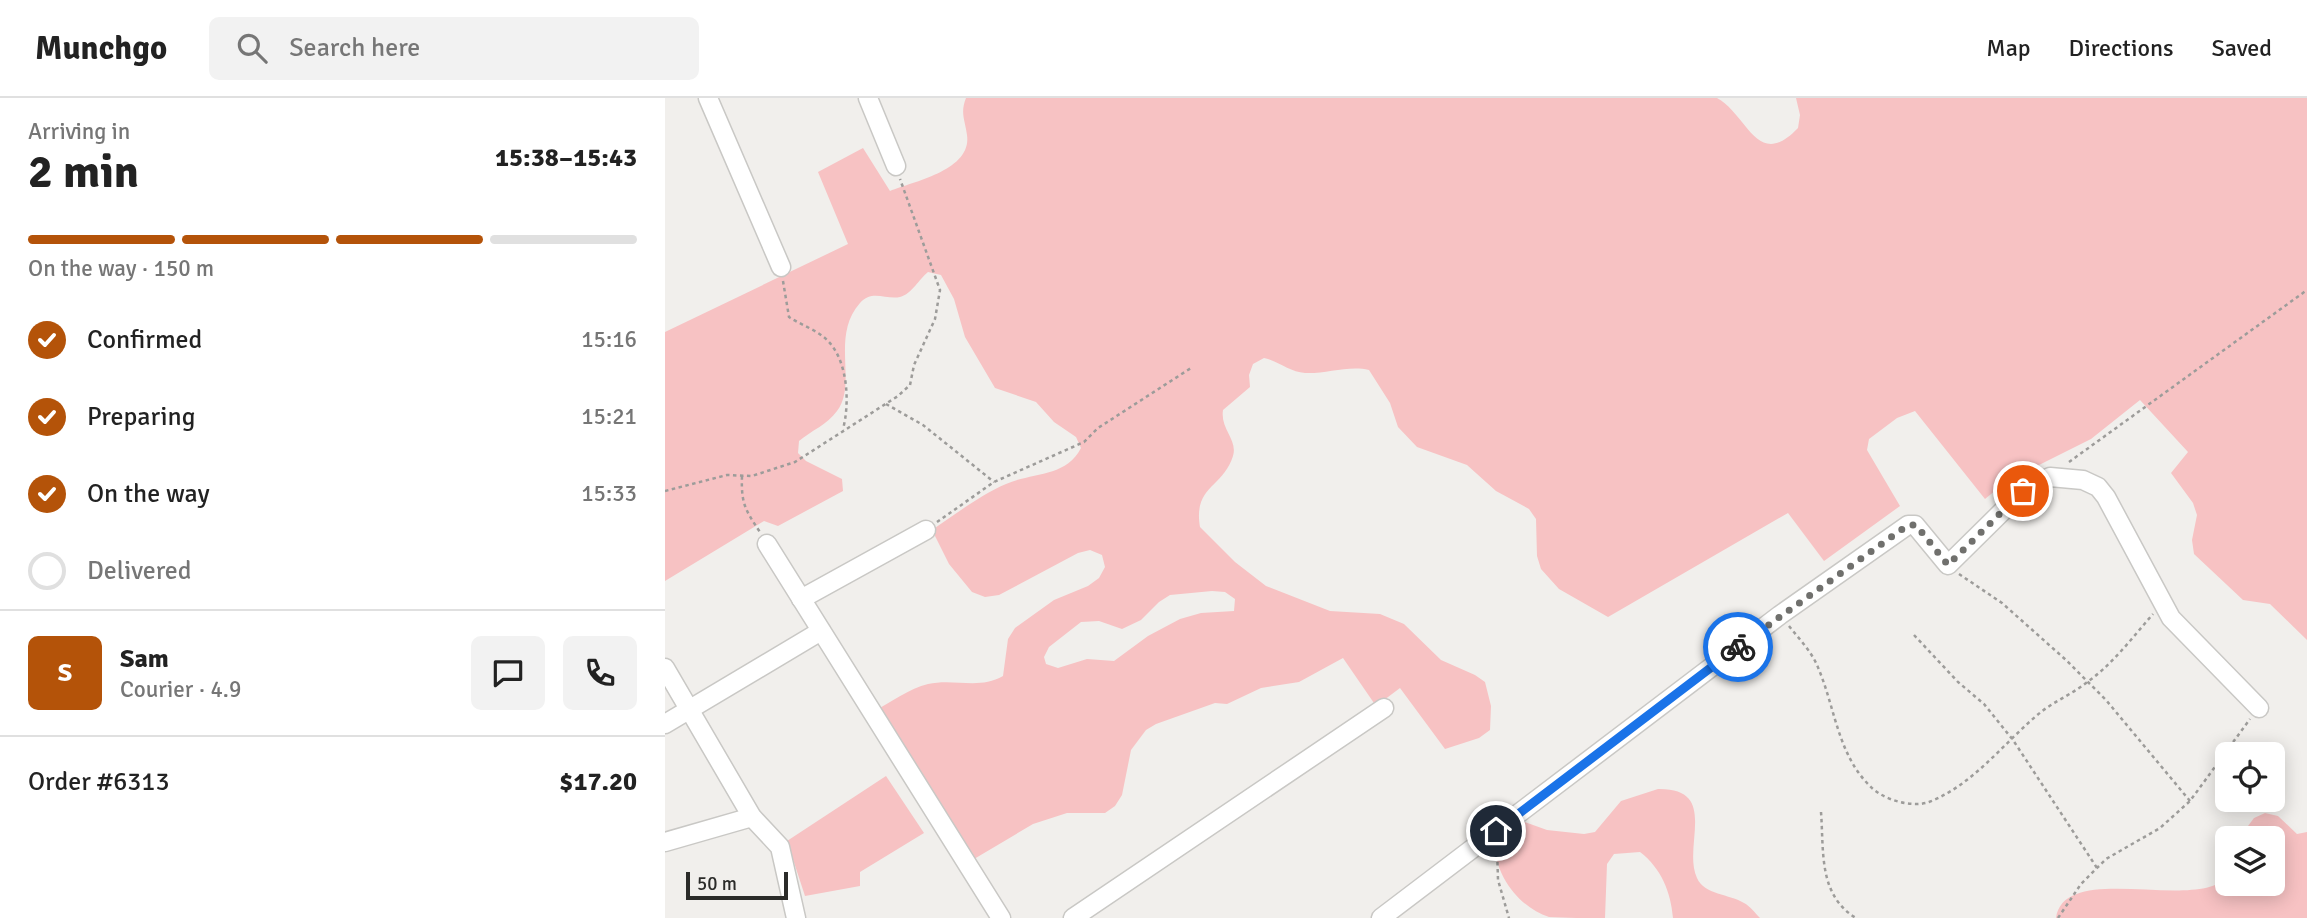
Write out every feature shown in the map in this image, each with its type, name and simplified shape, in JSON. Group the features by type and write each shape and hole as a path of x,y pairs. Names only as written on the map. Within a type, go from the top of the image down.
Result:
{"street":[{"path":"708,98 781,267"},
{"path":"868,98 896,166"},
{"path":"1381,918 1780,615 1908,525 1916,525 1948,565 2023,491 2050,477 2084,480 2098,487 2106,497 2162,604 2195,645 2259,708"},
{"path":"801,599 926,530"},
{"path":"767,544 1001,918"},
{"path":"665,724 821,631"},
{"path":"665,668 752,817 780,847 796,918"},
{"path":"1073,918 1384,708"},
{"path":"665,842 752,817"}],"path":[{"path":"665,491 706,479 752,476 795,462 886,404 910,385 914,365 935,319 940,290 896,166"},
{"path":"781,267 789,317 828,341 839,362 848,396 843,430"},
{"path":"2050,477 2139,409 2183,382 2307,290"},
{"path":"926,530 994,482 1084,442 1098,428 1191,368"},
{"path":"886,404 923,425 994,482"},
{"path":"742,475 741,498 767,544"},
{"path":"1948,565 1971,584 2002,603 2088,682 2190,801"},
{"path":"1780,615 1810,652 1819,669 1847,752 1870,787 1891,799 1911,804 1928,803 1971,777 2042,712 2088,682 2111,662 2162,604"},
{"path":"1914,635 1958,682 1984,704 2013,740 2097,868"},
{"path":"2058,918 2081,884 2106,859 2160,828 2190,801 2259,708"},
{"path":"1821,812 1826,879 1833,898 1856,918"},
{"path":"1496,831 1498,880 1509,918"}],"shaded area":[{"path":"966,98 1717,98 1728,106 1754,136 1772,144 1784,140 1798,128 1800,115 1796,98 2307,98 2307,640 2270,604 2243,600 2194,554 2192,540 2197,515 2193,503 2171,473 2188,452 2140,400 2091,439 2007,481 1985,499 1915,411 1897,418 1869,439 1867,450 1900,506 1824,561 1788,513 1608,617 1559,589 1541,569 1537,556 1536,519 1529,509 1496,491 1467,465 1417,447 1398,427 1390,403 1369,370 1354,368 1305,373 1264,358 1253,364 1249,375 1250,387 1223,410 1224,423 1233,445 1233,456 1223,475 1201,503 1200,527 1235,562 1266,586 1330,611 1380,614 1404,624 1441,660 1485,682 1491,706 1490,730 1479,738 1445,749 1400,688 1376,706 1343,658 1299,682 1261,688 1227,704 1215,703 1156,724 1146,730 1131,750 1122,795 1115,806 1105,813 1067,813 1033,824 969,862 874,711 907,692 928,684 976,683 1003,676 1008,639 1015,628 1054,600 1088,586 1099,578 1105,567 1102,555 1090,550 1078,553 999,595 985,597 972,592 949,564 932,530 996,488 1066,465 1081,448 1076,437 1054,422 1036,402 995,388 965,337 954,299 941,275 928,272 912,290 900,297 869,297 860,303 851,316 845,345 843,400 829,420 799,441 798,453 806,461 842,479 843,491 778,526 764,521 665,581 665,332 848,244 818,172 863,148 890,191 940,172 961,157 966,147","holes":["1225,592 1235,599 1234,611 1201,613 1180,619 1148,636 1114,661 1087,659 1058,668 1046,664 1044,657 1049,647 1081,622 1099,621 1122,629 1141,620 1170,595"]},
{"path":"886,776 924,833 860,872 860,886 805,896 787,841"},
{"path":"1658,789 1677,791 1688,798 1694,808 1694,865 1700,884 1744,903 1760,918 1673,918 1664,881 1654,865 1640,852 1614,854 1607,864 1605,918 1549,917 1537,912 1515,894 1500,871 1495,844 1497,831 1522,821 1547,830 1584,834 1595,832 1621,801"},
{"path":"2265,813 2278,816 2297,834 2307,832 2307,918 2056,918 2064,901 2082,892 2106,889 2190,890 2215,884 2215,896 2285,896 2285,826 2248,826 2254,818"}],"way so far":[{"path":"1738,647 1908,525 1916,525 1948,565 2023,491"}],"route":[{"path":"1496,831 1738,647"}]}
